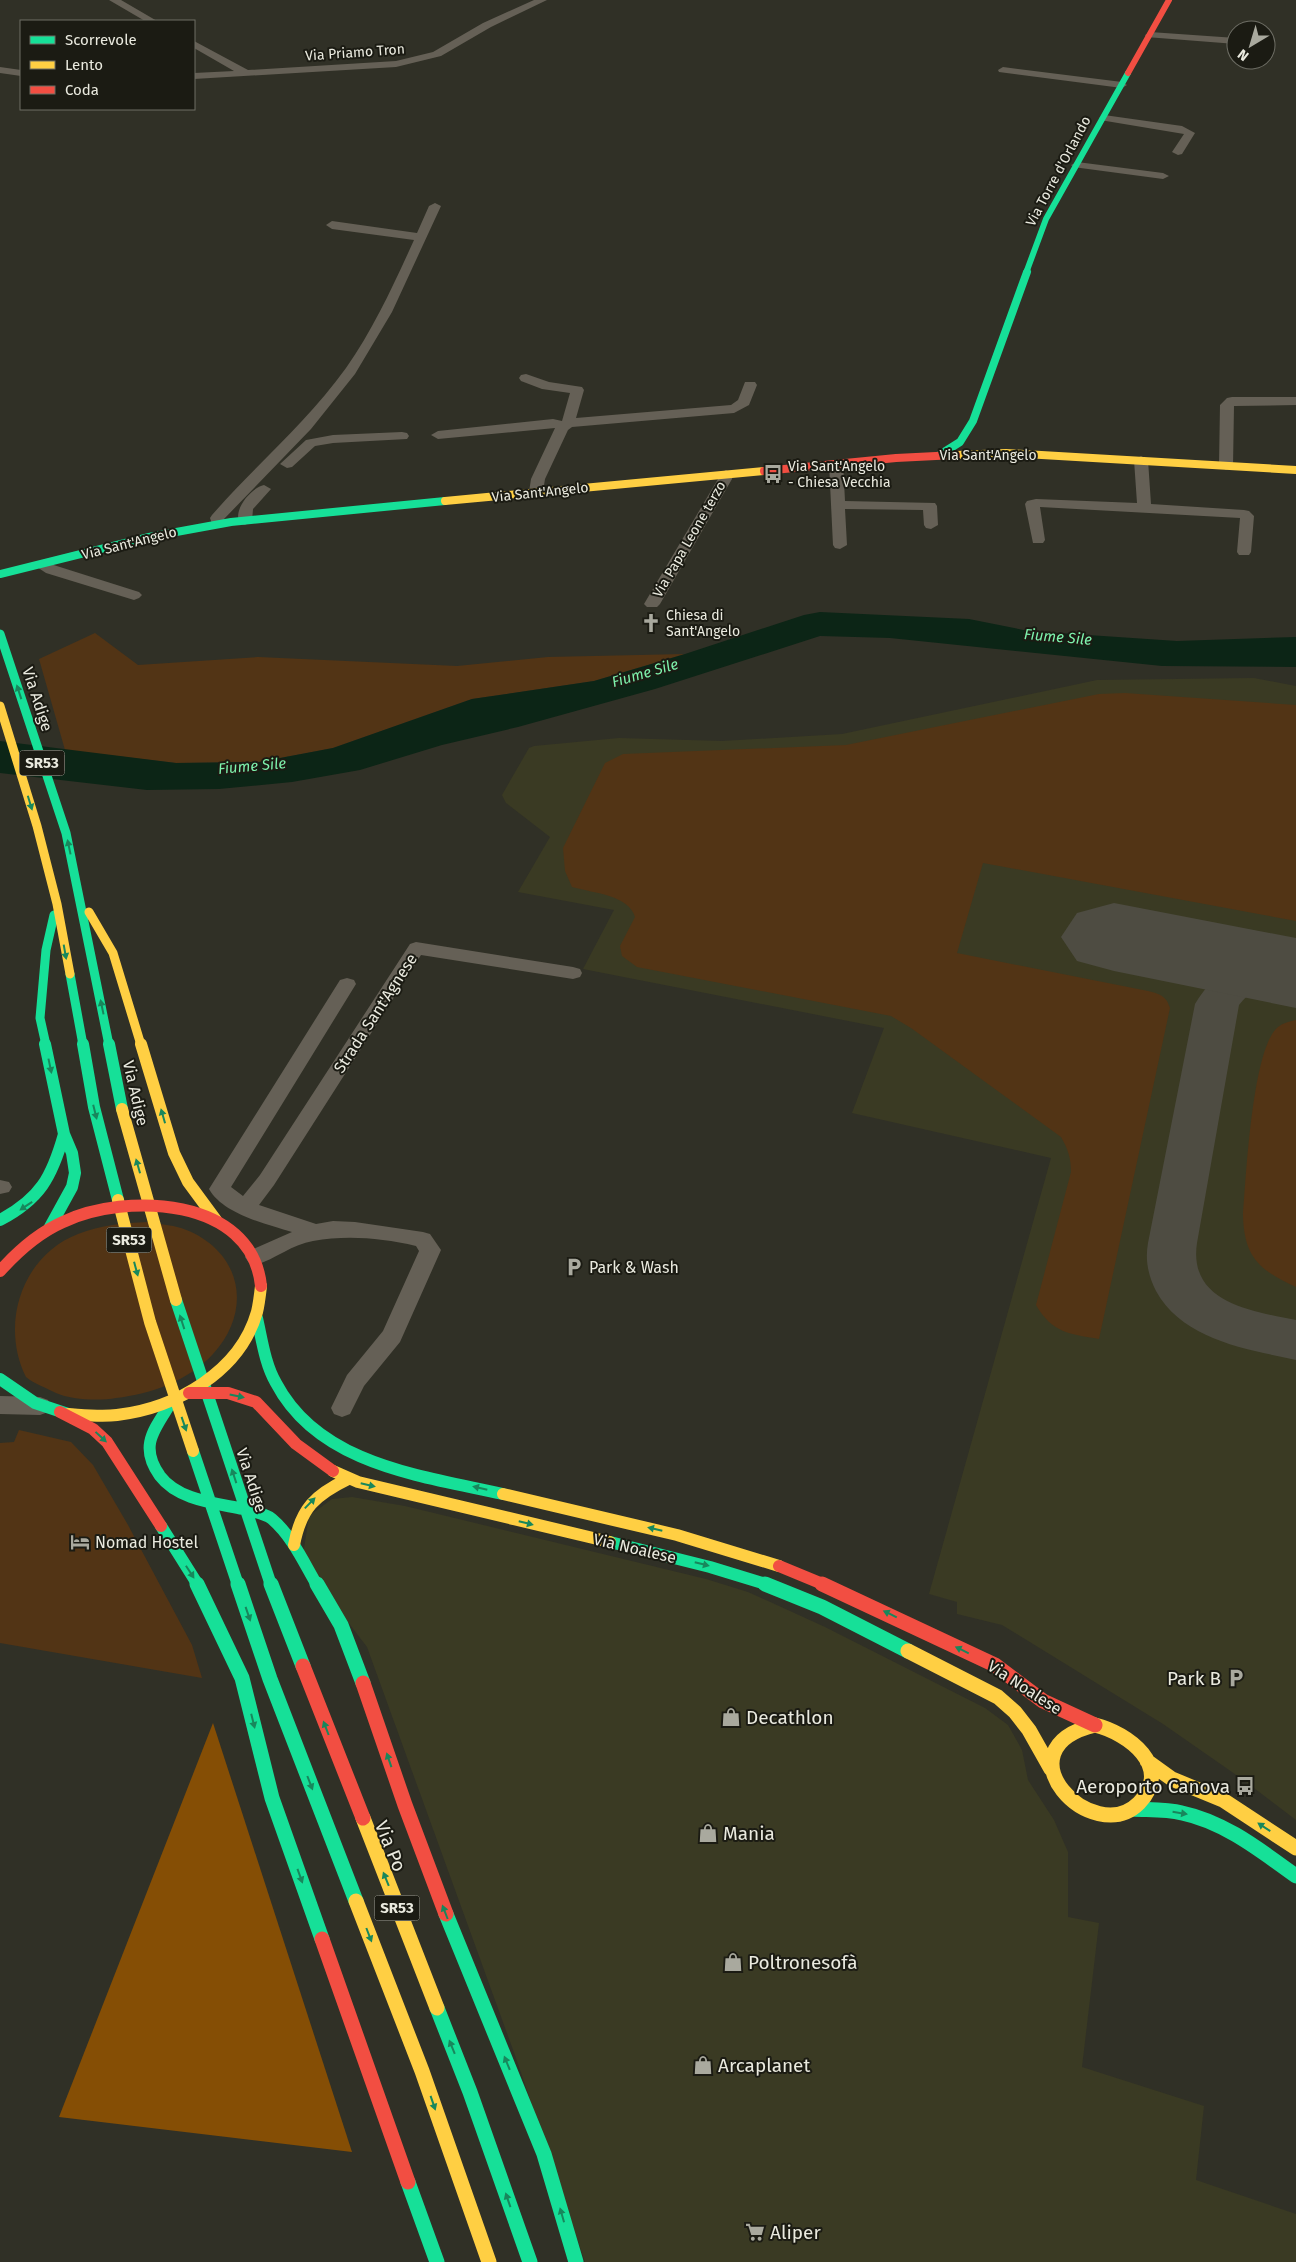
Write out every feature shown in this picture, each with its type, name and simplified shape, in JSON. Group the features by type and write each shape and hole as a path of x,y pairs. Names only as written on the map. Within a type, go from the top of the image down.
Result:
{"main road":[{"name":"Via Torre d'Orlando","path":"941,454 960,442 972,420 1046,219 1169,0"},
{"name":"Via Torre d'Orlando","path":"972,420 975,445"},
{"path":"960,442 964,448 975,445"},
{"name":"Via Sant'Angelo","path":"0,574 149,537 218,524 941,454 975,445 1006,453 1296,470"},
{"name":"Via Adige","path":"0,634 66,833 119,1099 180,1314 260,1556"},
{"name":"SR53","path":"0,706 37,826 57,904 94,1107 150,1322 270,1679 422,2071 489,2262"},
{"path":"78,895 113,953 174,1153 188,1182 216,1220 237,1236 256,1257"},
{"path":"50,1227 72,1187 75,1173 72,1153 64,1134 40,1018 46,950 57,904"},
{"path":"0,1220 31,1203 42,1191 52,1176 64,1134"},
{"path":"0,1271 10,1258 32,1239 50,1227 83,1213 118,1205 154,1203 187,1209 216,1220"},
{"path":"9,1244 32,1239"},
{"name":"Via Noalese","path":"256,1257 261,1272 257,1318 271,1371 288,1401 319,1432 359,1457 413,1473 701,1540 777,1564 848,1594 995,1665 1021,1682 1043,1702 1094,1725"},
{"name":"Via Noalese","path":"0,1379 17,1394 50,1409 87,1415 115,1415 144,1410 189,1393 213,1377 232,1359 247,1339 257,1318"},
{"name":"Via Noalese","path":"189,1393 214,1392 251,1400 263,1407 286,1436 313,1460 348,1479 707,1565 771,1586 866,1630 972,1682 998,1697 1014,1709 1028,1726 1051,1769"},
{"path":"172,1401 149,1439 151,1463 168,1486 195,1498 252,1511 271,1518 294,1545 341,1625 351,1648 405,1805 445,1912 544,2154 576,2262"},
{"path":"50,1409 93,1429 107,1442 200,1588 242,1678 272,1798 437,2262"},
{"path":"294,1545 295,1530 303,1510 325,1490 348,1479"},
{"name":"Via Po","path":"260,1556 470,2092 530,2262"},
{"path":"1132,1809 1142,1800 1148,1788 1150,1775 1147,1761 1134,1741 1108,1727 1094,1725 1080,1727 1067,1733 1057,1743 1051,1755 1051,1769 1055,1783 1064,1796 1086,1811 1111,1815 1132,1809 1182,1813 1211,1822 1268,1856 1296,1876"},
{"path":"1147,1761 1172,1779 1232,1805 1296,1848"}],"street":[{"path":"114,0 150,20"},
{"name":"Via Priamo Tron","path":"195,76 396,64 419,60 437,54 487,25 542,0"},
{"path":"1150,35 1226,40"},
{"path":"195,45 246,73"},
{"path":"0,70 20,73"},
{"path":"1003,70 1122,85"},
{"path":"1104,118 1182,129 1190,133 1178,152"},
{"path":"1077,165 1163,176"},
{"path":"218,524 217,518 284,451 350,371 384,315 435,206"},
{"path":"332,225 420,237"},
{"path":"526,378 547,386 576,390 566,424 538,479 536,492"},
{"path":"438,435 553,423 566,424 734,409 744,402 750,385"},
{"path":"1226,466 1227,405 1232,401 1296,401"},
{"path":"245,521 244,511 248,505 311,443 334,439 402,436"},
{"path":"1141,460 1144,508"},
{"path":"836,463 840,545"},
{"name":"Via Papa Leone terzo","path":"652,604 725,479 726,474"},
{"path":"1038,540 1032,504 1144,508 1244,514 1247,516 1244,552"},
{"path":"839,505 930,506 931,526"},
{"name":"Via Sant'Angelo","path":"41,565 51,570 134,595"},
{"name":"Strada Sant'Agnese","path":"245,1208 267,1180 416,948 572,973"},
{"path":"317,1233 296,1224 262,1216 245,1208 219,1189 347,984"},
{"path":"256,1257 332,1229 403,1235 422,1240 430,1250 392,1336 354,1381 342,1408"},
{"path":"0,1405 50,1409"}],"shaded area":[{"path":"95,633 138,665 258,657 457,666 548,657 685,654 594,681 472,699 333,748 259,762 176,763 65,750 39,659"},
{"path":"1254,678 1296,686 1296,1820 1242,1779 1163,1724 1002,1625 957,1614 957,1602 929,1594 1051,1158 852,1113 884,1028 583,969 614,910 518,892 550,837 506,803 502,795 529,748 534,746 619,738 722,741 842,734 1097,680"},
{"path":"1125,693 1296,705 1296,921 983,863 957,953 1148,991 1159,994 1170,1008 1099,1339 1079,1336 1055,1327 1036,1305 1071,1172 1069,1154 1061,1137 911,1028 891,1016 637,967 622,956 620,946 635,917 631,910 618,899 572,887 565,871 563,848 605,763 623,754 846,745 1099,694"},
{"path":"1296,1020 1296,1287 1263,1268 1250,1252 1246,1242 1243,1215 1252,1115 1262,1060 1269,1040 1278,1027"},
{"path":"148,1222 181,1228 201,1237 217,1250 228,1265 235,1281 237,1299 234,1318 226,1336 213,1354 192,1372 168,1385 142,1393 109,1399 94,1400 69,1397 56,1393 26,1377 18,1357 15,1336 16,1315 21,1294 30,1275 42,1258 58,1244 95,1228"},
{"path":"19,1430 71,1442 93,1465 128,1525 192,1645 202,1678 0,1643 0,1443 14,1442"},
{"path":"352,1497 405,1506 706,1579 748,1592 825,1627 985,1708 1008,1725 1022,1750 1028,1780 1054,1820 1068,1852 1068,1917 1099,1923 1082,2067 1204,2106 1196,2180 1296,2214 1296,2262 585,2262 516,2058 367,1647 302,1562 309,1516 332,1499"},
{"path":"213,1723 352,2152 59,2117"}],"water":[{"name":"Fiume Sile","path":"820,612 969,619 1029,631 1177,641 1296,637 1296,667 1162,666 890,638 820,636 655,689 518,727 442,745 360,770 292,782 219,789 147,790 0,773 0,741 176,763 259,762 333,748 472,699 594,681 685,654 804,615"}],"taxiway":[{"path":"1296,974 1272,972 1250,975 1232,985 1217,1004 1171,1251 1171,1264 1177,1283 1188,1299 1202,1310 1220,1320 1239,1327 1296,1340"}],"runway":[{"path":"1114,937 1296,973"}],"traffic: fast":[{"path":"941,454 960,442 973,421 1046,219 1128,73"},
{"path":"0,574 149,537 231,522 445,501"},
{"path":"0,634 66,833 122,1109"},
{"path":"50,1227 72,1187 75,1173 72,1153 64,1134 40,1018 46,950 54,915"},
{"path":"70,974 94,1107 118,1200"},
{"path":"0,1220 26,1204 44,1186 55,1163 64,1134"},
{"path":"176,1300 260,1556 303,1666"},
{"path":"257,1318 267,1360 276,1384 295,1411 318,1433 345,1450 376,1463 503,1494"},
{"path":"0,1379 35,1403 68,1414"},
{"path":"172,1401 149,1439 151,1463 168,1486 195,1498 252,1511 271,1518 294,1545 341,1625 363,1683"},
{"path":"193,1451 270,1679 356,1901"},
{"path":"161,1526 200,1588 242,1678 272,1798 322,1939"},
{"path":"610,1542 710,1567 769,1585 822,1607 908,1651"},
{"path":"1132,1809 1182,1813 1213,1823 1242,1838 1296,1876"},
{"path":"446,1914 544,2154 576,2262"},
{"path":"437,2008 470,2092 530,2262"},
{"path":"408,2182 437,2262"}],"traffic: slow":[{"path":"956,455 1006,453 1296,470"},
{"path":"445,501 764,471"},
{"path":"0,706 37,826 57,904 70,974"},
{"path":"89,912 113,953 174,1153 188,1182 216,1220"},
{"path":"122,1109 176,1300"},
{"path":"118,1200 150,1322 193,1451"},
{"path":"68,1414 102,1416 122,1414 147,1409 194,1389 216,1374 234,1356 248,1336 257,1312 261,1286"},
{"path":"333,1471 358,1482 610,1542"},
{"path":"294,1545 300,1521 310,1504 326,1490 348,1479"},
{"path":"503,1494 677,1535 745,1554 779,1566"},
{"path":"908,1651 998,1697 1007,1704 1029,1730 1051,1769"},
{"path":"1095,1725 1119,1733 1130,1740 1147,1759 1150,1770 1150,1783 1144,1796 1134,1807 1120,1813 1101,1814 1084,1809 1070,1799 1059,1786 1053,1772 1052,1757 1057,1744 1070,1733 1095,1725"},
{"path":"1147,1761 1172,1779 1223,1800 1296,1848"},
{"path":"363,1818 437,2008"},
{"path":"356,1901 422,2071 489,2262"}],"traffic: jam":[{"path":"1128,73 1169,0"},
{"path":"764,471 896,458 956,455"},
{"path":"0,1271 31,1241 63,1222 85,1213 109,1207 133,1204 157,1205 181,1208 203,1216 232,1233 245,1245 255,1259 261,1286"},
{"path":"189,1393 228,1393 256,1402 296,1444 333,1471"},
{"path":"60,1412 93,1429 107,1442 161,1526"},
{"path":"779,1566 848,1594 995,1665 1043,1701 1095,1725"},
{"path":"303,1666 363,1818"},
{"path":"363,1683 405,1805 446,1914"},
{"path":"322,1939 408,2182"}],"place":[{"name":"Via Sant'Angelo - Chiesa Vecchia","path":"773,474"},
{"name":"Chiesa di Sant'Angelo","path":"651,623"},
{"name":"Park & Wash","path":"574,1267"},
{"name":"Nomad Hostel","path":"80,1542"},
{"name":"Park B","path":"1236,1678"},
{"name":"Decathlon","path":"731,1717"},
{"name":"Aeroporto Canova","path":"1245,1786"},
{"name":"Mania","path":"708,1833"},
{"name":"Poltronesofà","path":"733,1962"},
{"name":"Arcaplanet","path":"703,2065"},
{"name":"Aliper","path":"755,2232"}]}
